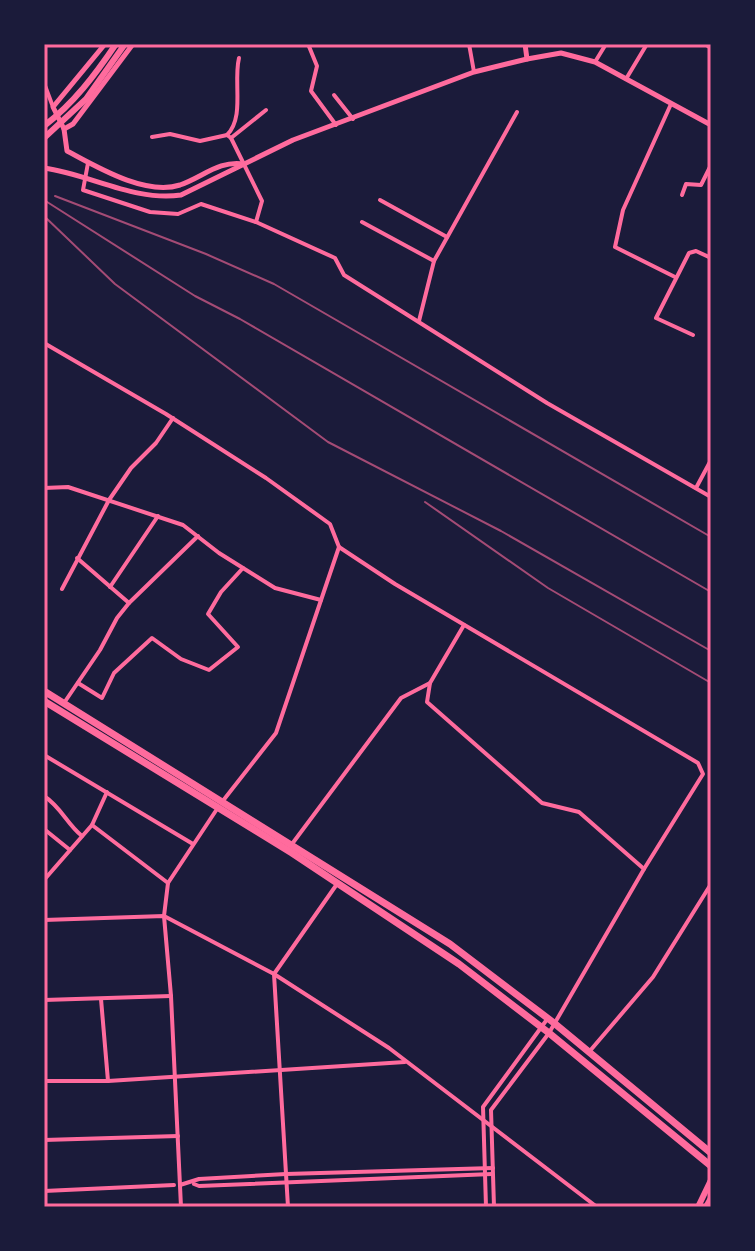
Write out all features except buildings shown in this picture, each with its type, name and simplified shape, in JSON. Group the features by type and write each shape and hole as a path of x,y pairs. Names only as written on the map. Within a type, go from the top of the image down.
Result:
{"highway":[{"path":"44,691 459,964 711,1166"},
{"path":"44,701 292,844 450,944 551,1020 711,1153"},
{"path":"355,896 361,887"}],"main road":[{"path":"44,126 65,110 84,89 116,44"},
{"path":"44,138 86,99 125,44"},
{"path":"698,1207 711,1180"},
{"path":"706,1207 711,1198"}],"street":[{"path":"53,107 105,44"},
{"path":"64,129 73,124 133,44"},
{"path":"308,44 317,66 311,91 336,125"},
{"path":"469,44 474,72"},
{"path":"525,44 527,59"},
{"path":"595,62 606,44"},
{"path":"626,79 647,44"},
{"path":"705,44 711,48"},
{"path":"44,168 67,171 146,195 181,195 293,140 474,72 561,53 595,62 711,125"},
{"path":"229,136 237,120 235,84 239,58"},
{"path":"44,83 64,129 67,151 116,176 159,187 178,186 229,162 245,165"},
{"path":"334,95 353,119"},
{"path":"672,103 623,210 615,247 675,277"},
{"path":"152,137 170,134 200,141 229,136 266,110"},
{"path":"419,321 434,261 517,112"},
{"path":"229,136 262,201 256,222"},
{"path":"88,163 83,190 150,212 178,214 201,204 256,222 335,258 344,275 547,403 711,497"},
{"path":"682,195 686,184 701,185 711,165"},
{"path":"380,200 447,237"},
{"path":"362,222 434,261"},
{"path":"693,335 656,318 675,277 693,250 711,258"},
{"path":"44,343 173,418 316,513 330,524 339,547 395,584 698,763 703,774 545,1030 491,1110 494,1207"},
{"path":"62,589 109,500 173,418"},
{"path":"696,488 711,460"},
{"path":"44,488 68,487 183,525 275,588 321,600"},
{"path":"110,587 158,516"},
{"path":"64,703 129,603 198,536"},
{"path":"181,1207 164,916 168,883 220,804 276,733 339,547"},
{"path":"77,558 129,603"},
{"path":"78,683 102,698 114,673 152,638 181,659 209,670 238,647 208,614 221,592 243,568"},
{"path":"464,625 430,683 427,702 542,803 579,812 644,869"},
{"path":"292,844 401,698 430,683"},
{"path":"44,755 193,844"},
{"path":"44,880 92,825 107,792"},
{"path":"44,796 56,804 82,836"},
{"path":"92,825 168,883"},
{"path":"44,829 70,850"},
{"path":"288,1207 274,974 337,884"},
{"path":"589,1052 653,977 711,884"},
{"path":"44,920 164,916 274,974 407,1062 597,1207"},
{"path":"44,1000 171,996"},
{"path":"100,998 108,1081"},
{"path":"486,1207 483,1107 545,1030"},
{"path":"44,1081 108,1081 407,1062"},
{"path":"44,1140 178,1136"},
{"path":"191,1183 199,1186 493,1171"},
{"path":"180,1185 199,1179 286,1174 484,1172"},
{"path":"44,1191 174,1185"}],"railway":[{"path":"55,196 206,254 274,284 711,537"},
{"path":"44,200 195,296 240,319 711,592"},
{"path":"44,216 115,284 328,442 501,531 711,651"},
{"path":"425,502 548,588 711,683"}]}
